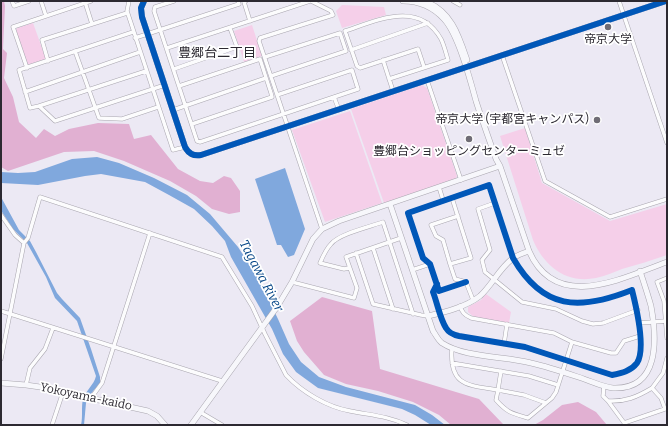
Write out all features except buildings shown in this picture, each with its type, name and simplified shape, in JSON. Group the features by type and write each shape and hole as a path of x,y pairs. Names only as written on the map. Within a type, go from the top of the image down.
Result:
{"street":[{"path":"12,1 14,6 28,1"},
{"path":"41,1 46,16"},
{"path":"27,68 13,26 91,1"},
{"path":"129,1 127,13 173,150 185,147"},
{"path":"144,1 141,8 142,17 185,147 188,152 194,156 288,127 666,1"},
{"path":"174,1 155,7 154,11 197,141 200,142 358,89 352,70 277,95"},
{"path":"135,38 239,4 238,1"},
{"path":"246,1 244,2 250,21"},
{"path":"167,48 310,1 332,11 333,15 260,38 259,41 322,229"},
{"path":"403,1 421,3 428,6 444,19 454,34 467,67"},
{"path":"424,1 436,6 451,22 458,34 496,158 529,251 535,263 545,274 552,280 568,286 583,287 597,285 667,262"},
{"path":"453,1 460,5"},
{"path":"619,1 667,143"},
{"path":"85,2 92,24"},
{"path":"48,61 42,40 127,13"},
{"path":"389,79 424,68 448,60 442,40 436,31 422,19 408,15 391,16 345,31 357,66 360,68 418,49 424,68"},
{"path":"351,50 428,23"},
{"path":"174,69 237,47 230,28"},
{"path":"133,32 19,70 30,108 88,91 146,71"},
{"path":"265,57 340,33 346,51 271,76"},
{"path":"75,51 94,108 99,118 122,119 158,107"},
{"path":"25,92 140,52"},
{"path":"502,55 545,181 610,217 667,199"},
{"path":"179,86 260,60 272,97 192,124"},
{"path":"383,60 393,91"},
{"path":"173,110 266,78"},
{"path":"427,80 461,180"},
{"path":"39,106 55,121 165,85"},
{"path":"334,97 339,110"},
{"path":"191,425 277,307 292,282 311,244 322,229 339,221 500,166"},
{"path":"437,284 433,292 446,328 452,334 525,347 612,375 631,369 637,362 640,353 640,336 638,310 632,290 598,301 568,303 548,296 532,285 513,258 489,185 408,213 423,258 430,264 437,284 439,291 466,282"},
{"path":"440,187 443,200"},
{"path":"1,359 24,243 28,238 40,197 150,232 222,257 252,306 286,375 291,380 322,401 348,411 396,420 407,425"},
{"path":"450,264 471,258 452,198"},
{"path":"495,203 478,209 490,250 482,260 485,272 522,302 556,309 582,321 593,324 603,323 638,310"},
{"path":"390,204 433,331 441,342 452,348 467,352 525,361 612,388 629,386 646,374 653,359 653,323 650,305 640,271"},
{"path":"1,215 15,235 24,243"},
{"path":"458,216 432,225 436,236 443,240 455,279 466,282"},
{"path":"349,268 344,269 320,263 325,251 338,237 383,222 413,314"},
{"path":"91,398 102,383 150,232"},
{"path":"292,282 354,298 357,288 346,257 401,238"},
{"path":"373,248 393,309"},
{"path":"356,253 373,304 413,314 428,316 460,306 473,300 485,291 495,280 500,271 513,258 529,251"},
{"path":"412,270 430,264"},
{"path":"667,278 657,282 665,300 667,338"},
{"path":"466,282 473,300"},
{"path":"566,313 568,303"},
{"path":"460,306 462,312 470,318 554,333 572,342 611,353 616,353 624,341 640,336"},
{"path":"1,311 222,381"},
{"path":"639,323 666,322"},
{"path":"504,344 507,324"},
{"path":"26,385 30,368 45,349 53,328"},
{"path":"501,371 496,400 511,413 528,418 552,398 558,385 572,342"},
{"path":"452,348 451,359 456,375 460,381 475,387 524,395 546,403"},
{"path":"608,401 620,402 631,399 652,388 665,374 667,358"},
{"path":"452,363 529,376 558,385"},
{"name":"Yokoyama-kaido","path":"1,383 26,385 63,392 148,411 157,416 165,425"},
{"path":"604,386 603,396 625,424 666,409 661,398 652,388"},
{"path":"52,425 63,392"},
{"path":"200,412 222,425"}],"shaded area":[{"path":"1,1 4,1 5,6 3,49 7,53 4,78 13,97 19,122 36,138 44,129 55,136 69,129 98,123 129,124 134,139 151,135 178,169 200,181 213,183 224,176 231,178 240,191 240,212 229,214 212,209 196,196 170,181 124,161 94,151 64,152 8,171 1,167"},
{"path":"342,5 384,7 386,15 342,28 336,11"},
{"path":"33,23 46,59 27,65 16,30 17,28"},
{"path":"252,25 262,56 244,62 234,31"},
{"path":"422,85 427,88 457,176 455,180 384,203 351,109"},
{"path":"350,111 382,203 325,222 292,130"},
{"path":"525,128 542,183 610,221 667,204 667,255 603,276 585,279 566,275 557,271 550,265 543,258 533,240 500,136"},
{"path":"486,294 511,312 509,323 474,317 468,312 468,307 481,300"},
{"path":"322,297 372,311 380,369 479,399 503,424 507,425 451,425 439,415 413,402 378,391 346,384 324,375 304,352 297,341 290,321"},
{"path":"578,402 596,412 607,425 534,425 562,405"}],"water":[{"path":"97,157 119,163 154,178 187,195 210,214 238,247 257,276 289,344 301,362 319,377 346,387 415,405 445,425 431,425 402,409 318,388 296,372 283,354 272,329 231,257 225,241 194,209 169,195 145,182 101,174 38,185 1,183 1,172 35,172 72,159"},
{"path":"285,168 305,229 294,255 288,257 281,245 277,245 255,179"},
{"path":"1,197 19,230 30,241 57,293 80,318 100,377 100,383 89,396 86,403 84,425 81,425 83,399 94,382 96,376 77,321 55,298 46,277 27,243 13,229 2,212"}],"cycle path":[{"path":"144,1 141,8 142,17 185,147 193,155 201,155 666,1"},
{"path":"437,284 433,292 440,315 446,328 453,334 525,347 612,375 629,370 637,363 641,348 638,316 632,290 613,297 579,303 550,297 537,288 525,275 513,258 489,185 408,213 423,258 430,264 439,291 466,282"}],"place":[{"name":"帝京大学","path":"608,27"},
{"name":"帝京大学 (宇都宮キャンパス)","path":"597,120"},
{"name":"豊郷台ショッピングセンターミュゼ","path":"469,139"}],"district":[{"name":"豊郷台二丁目","path":"217,53"}],"water label":[{"name":"Tagawa River","path":"261,276"}]}
